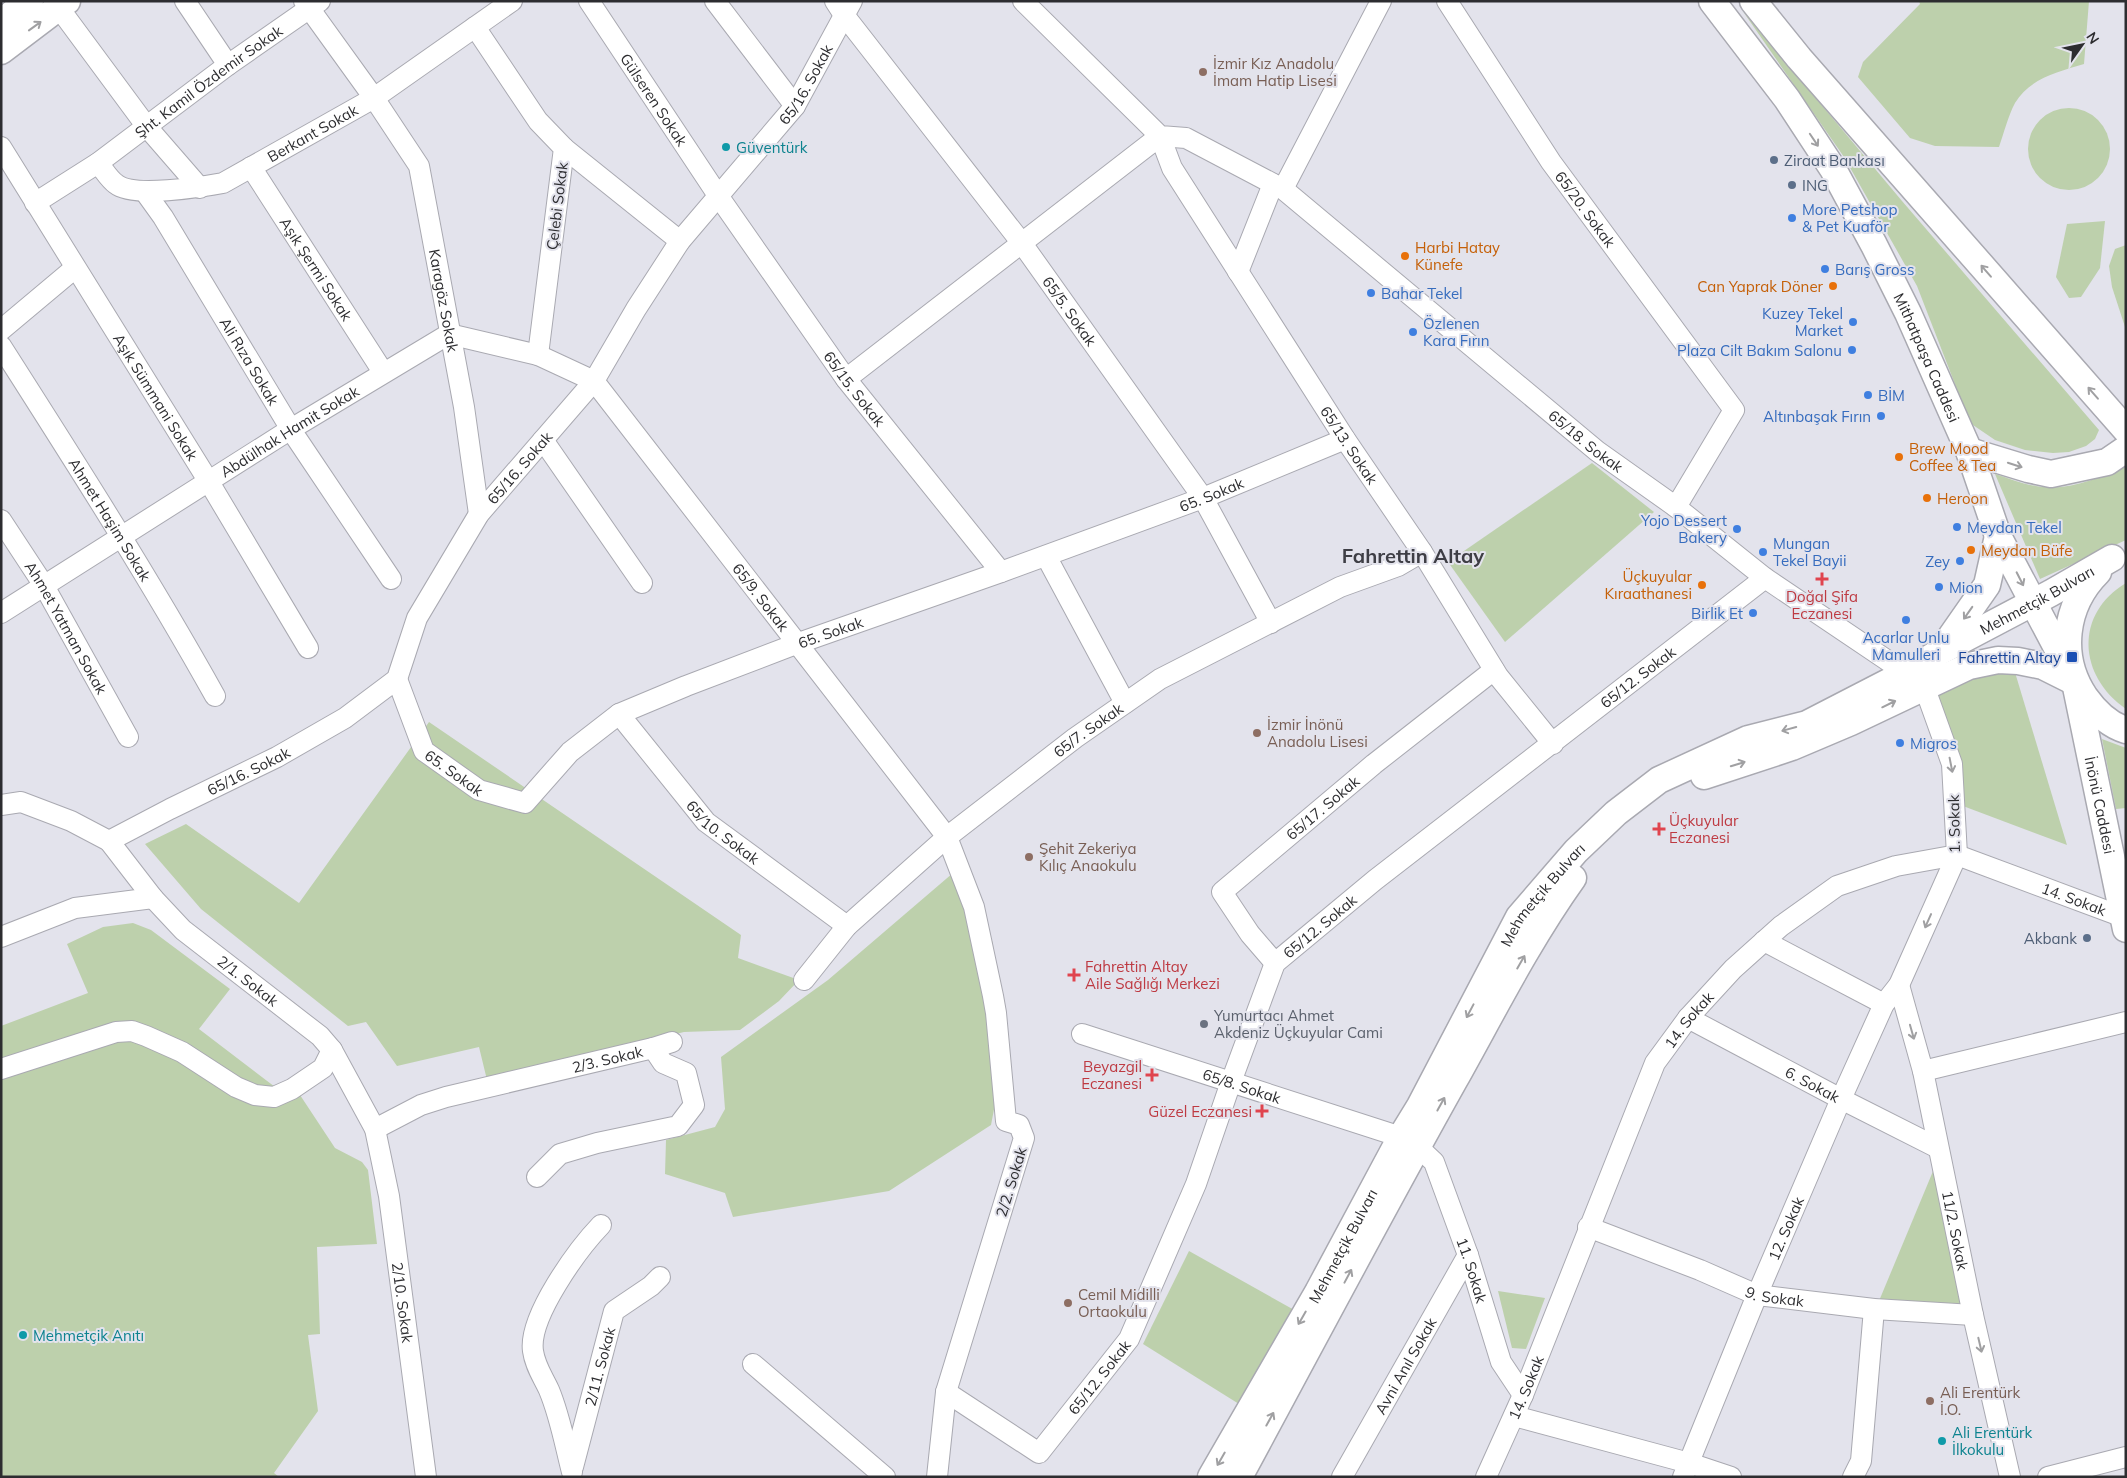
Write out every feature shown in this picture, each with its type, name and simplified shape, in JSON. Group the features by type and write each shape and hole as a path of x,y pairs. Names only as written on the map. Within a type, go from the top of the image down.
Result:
{"highway":[{"path":"1,24 29,1"}],"main road":[{"path":"1696,1 1787,99"},
{"name":"Mithatpaşa Caddesi","path":"1712,1 1787,99 1833,169 1874,245 1908,313 1969,451 1998,536 2075,682"},
{"path":"1753,1 1799,58 2126,430"},
{"path":"1769,1 1883,154"},
{"path":"1,51 63,5"},
{"path":"1969,451 2051,474 2107,462 2126,449"},
{"path":"1941,651 1987,585 1998,536"},
{"path":"2119,554 2092,578 2076,601 2068,628 2068,656 2075,682 2093,708 2116,727 2126,730"},
{"name":"Mehmetçik Bulvarı","path":"1211,1477 1318,1292 1552,906 1580,869 1649,807 1707,774 1792,747 1852,722 1915,679 1941,651 2033,603 2119,554"},
{"name":"Mehmetçik Bulvarı","path":"1915,679 1998,660 2042,666 2075,682"},
{"name":"İnönü Caddesi","path":"2075,682 2124,923"},
{"name":"Mehmetçik Bulvarı","path":"1239,1477 1409,1142"}],"street":[{"path":"184,1 228,65"},
{"name":"Berkant Sokak","path":"98,163 116,185 145,192 200,188 223,183 374,98 512,1"},
{"name":"Gülseren Sokak","path":"589,1 719,197"},
{"path":"715,1 795,106"},
{"name":"65/13. Sokak","path":"1023,1 1160,136 1172,168 1345,439 1422,552 1494,670 1553,744"},
{"path":"1238,272 1278,187 1381,1"},
{"name":"65/20. Sokak","path":"1446,1 1551,162 1734,410 1676,507"},
{"name":"Şht. Kamil Özdemir Sokak","path":"35,203 98,163 311,4"},
{"name":"Karagöz Sokak","path":"311,4 419,166 464,406 479,514"},
{"path":"63,5 147,126 200,188"},
{"name":"65/16. Sokak","path":"110,841 170,809 277,757 345,718 397,679 417,618 479,514 594,381 636,309 680,241 795,106 844,6"},
{"name":"65/5. Sokak","path":"844,6 1022,242 1203,498 1271,623"},
{"name":"Çelebi Sokak","path":"475,27 538,121 564,148 538,355"},
{"path":"846,379 1160,136 1186,138 1278,187"},
{"name":"Aşık Sümmani Sokak","path":"1,148 209,482 308,648"},
{"path":"564,148 680,241"},
{"name":"Aşık Şermi Sokak","path":"250,167 383,372"},
{"name":"65/18. Sokak","path":"1278,187 1597,451 1676,507 1765,578 1915,679"},
{"name":"Ali Rıza Sokak","path":"145,192 164,217 291,429 328,487 392,579"},
{"name":"65/15. Sokak","path":"719,197 846,379 1001,572"},
{"path":"1,330 75,268"},
{"path":"449,334 538,355 594,381"},
{"name":"Abdülhak Hamit Sokak","path":"1,613 43,584 291,429 449,334"},
{"name":"Ahmet Haşim Sokak","path":"1,346 121,536 174,623 215,696"},
{"name":"65/9. Sokak","path":"594,381 796,644 948,837"},
{"name":"65. Sokak","path":"397,679 424,751 479,790 525,803 570,752 619,714 796,644 1046,556 1203,498 1345,439"},
{"path":"543,440 642,583"},
{"name":"Ahmet Yatman Sokak","path":"1,520 43,584 128,737"},
{"name":"65/7. Sokak","path":"804,980 847,926 948,837 1075,738 1160,678 1340,587 1398,566 1422,552"},
{"path":"1046,556 1125,703"},
{"name":"65/12. Sokak","path":"946,1392 1039,1453 1129,1339 1196,1184 1275,963 1375,880 1765,578"},
{"name":"65/17. Sokak","path":"1275,963 1250,934 1222,892 1374,764 1494,670"},
{"name":"1. Sokak","path":"1899,985 1957,855 1952,764 1915,679"},
{"name":"65/10. Sokak","path":"619,714 706,822 847,926"},
{"path":"1,805 21,802 71,821 110,841"},
{"name":"2/2. Sokak","path":"937,1477 946,1392 1024,1138 1019,1125 1006,1121 993,996 974,907 948,837"},
{"name":"2/1. Sokak","path":"110,841 153,898 183,930 320,1036 332,1050 374,1129"},
{"name":"14. Sokak","path":"1486,1477 1523,1395 1588,1227 1655,1063 1688,1018 1733,969 1781,926 1837,886 1896,866 1957,855 2124,923"},
{"path":"1,937 75,908 153,898"},
{"path":"1764,941 1884,1004"},
{"name":"12. Sokak","path":"1686,1470 1757,1295 1841,1099 1884,1004 1899,985"},
{"name":"11/2. Sokak","path":"1899,985 1923,1071 1972,1315 2010,1477"},
{"name":"6. Sokak","path":"1688,1018 1938,1148"},
{"path":"1923,1071 2126,1022"},
{"path":"1,1069 116,1032 132,1031 182,1052 236,1087 255,1095 274,1097 292,1089 323,1068 332,1050"},
{"name":"65/8. Sokak","path":"1082,1034 1409,1142"},
{"path":"653,1048 672,1042"},
{"name":"2/3. Sokak","path":"374,1129 420,1105 446,1097 653,1048 663,1063 686,1072 694,1105 678,1126 598,1143 560,1154 537,1178"},
{"name":"2/10. Sokak","path":"374,1129 390,1196 426,1477"},
{"name":"11. Sokak","path":"1409,1142 1434,1162 1468,1256 1501,1362 1523,1395"},
{"path":"572,1474 561,1425 549,1391 536,1366 533,1349 538,1319 552,1293 573,1259 601,1225"},
{"name":"9. Sokak","path":"1588,1227 1700,1270 1757,1295 1874,1308 1972,1315"},
{"name":"Avni Anıl Sokak","path":"1342,1477 1468,1256"},
{"name":"2/11. Sokak","path":"572,1474 614,1311 651,1286 660,1277"},
{"path":"1853,1477 1861,1461 1874,1308"},
{"path":"753,1364 885,1477"},
{"path":"1514,1416 1686,1470 1731,1477"},
{"path":"2048,1477 2126,1457"}],"green space":[{"path":"1919,1 2089,1 2084,64 2045,77 2028,87 2015,103 1999,147 1935,146 1910,138 1858,77 1863,62 1920,4"},
{"path":"1742,10 1902,201 2099,430 2095,439 2086,446 2069,452 2053,453 2025,450 1995,440 1970,423 1917,286 1844,157"},
{"path":"2061,108 2077,108 2092,115 2103,126 2110,141 2107,165 2098,178 2077,190 2061,190 2046,183 2035,172 2028,157 2028,141 2035,126 2046,115"},
{"path":"2105,221 2100,268 2081,297 2069,298 2056,277 2067,224"},
{"path":"2126,245 2126,330 2112,287 2109,266 2115,249"},
{"name":"Fahrettin Altay","path":"1592,463 1654,512 1505,642 1448,562"},
{"path":"2126,466 2126,540 2040,579 1995,474 2031,485 2060,487 2082,483"},
{"path":"2126,583 2126,709 2110,695 2098,680 2091,663 2088,645 2090,628 2097,611 2109,596"},
{"path":"2014,669 2067,845 1963,806 1930,688"},
{"path":"429,722 741,935 738,958 799,980 779,1001 740,1030 684,1032 487,1080 479,1047 397,1066 366,1022 348,1026 201,909 145,844 186,824 299,903"},
{"path":"2102,739 2126,748 2126,808 2116,809"},
{"path":"967,861 993,944 996,1099 991,1125 889,1191 733,1217 725,1193 665,1174 666,1140 715,1127 725,1109 721,1057 828,980"},
{"path":"133,923 151,930 230,989 199,1029 279,1090 300,1095 335,1148 362,1162 368,1170 377,1244 317,1247 320,1334 308,1335 318,1411 274,1473 279,1477 1,1477 1,1026 88,993 67,944 103,927"},
{"path":"1936,1164 1962,1304 1879,1301"},
{"path":"1189,1251 1296,1311 1239,1404 1143,1344"},
{"path":"1498,1291 1545,1298 1526,1349 1512,1348"}],"place":[{"name":"İzmir Kız Anadolu İmam Hatip Lisesi","path":"1203,72"},
{"name":"Güventürk","path":"726,147"},
{"name":"Ziraat Bankası","path":"1774,160"},
{"name":"ING","path":"1792,185"},
{"name":"More Petshop & Pet Kuaför","path":"1792,218"},
{"name":"Harbi Hatay Künefe","path":"1405,256"},
{"name":"Barış Gross","path":"1825,269"},
{"name":"Can Yaprak Döner","path":"1833,286"},
{"name":"Bahar Tekel","path":"1371,293"},
{"name":"Kuzey Tekel Market","path":"1853,322"},
{"name":"Özlenen Kara Fırın","path":"1413,332"},
{"name":"Plaza Cilt Bakım Salonu","path":"1852,350"},
{"name":"BİM","path":"1868,395"},
{"name":"Altınbaşak Fırın","path":"1881,416"},
{"name":"Brew Mood Coffee & Tea","path":"1899,457"},
{"name":"Heroon","path":"1927,498"},
{"name":"Meydan Tekel","path":"1957,527"},
{"name":"Yojo Dessert Bakery","path":"1737,529"},
{"name":"Meydan Büfe","path":"1971,550"},
{"name":"Mungan Tekel Bayii","path":"1763,552"},
{"name":"Zey","path":"1960,561"},
{"name":"Doğal Şifa Eczanesi","path":"1822,579"},
{"name":"Üçkuyular Kıraathanesi","path":"1702,585"},
{"name":"Mion","path":"1939,587"},
{"name":"Birlik Et","path":"1753,613"},
{"name":"Acarlar Unlu Mamulleri","path":"1906,620"},
{"name":"Fahrettin Altay","path":"2072,657"},
{"name":"İzmir İnönü Anadolu Lisesi","path":"1257,733"},
{"name":"Migros","path":"1900,743"},
{"name":"Üçkuyular Eczanesi","path":"1659,829"},
{"name":"Şehit Zekeriya Kılıç Anaokulu","path":"1029,857"},
{"name":"Akbank","path":"2087,938"},
{"name":"Fahrettin Altay Aile Sağlığı Merkezi","path":"1074,975"},
{"name":"Yumurtacı Ahmet Akdeniz Üçkuyular Cami","path":"1204,1024"},
{"name":"Beyazgil Eczanesi","path":"1152,1075"},
{"name":"Güzel Eczanesi","path":"1262,1111"},
{"name":"Cemil Midilli Ortaokulu","path":"1068,1303"},
{"name":"Mehmetçik Anıtı","path":"23,1335"},
{"name":"Ali Erentürk İ.O.","path":"1930,1401"},
{"name":"Ali Erentürk İlkokulu","path":"1942,1441"}],"district":[{"name":"Fahrettin Altay","path":"1413,555"}]}
